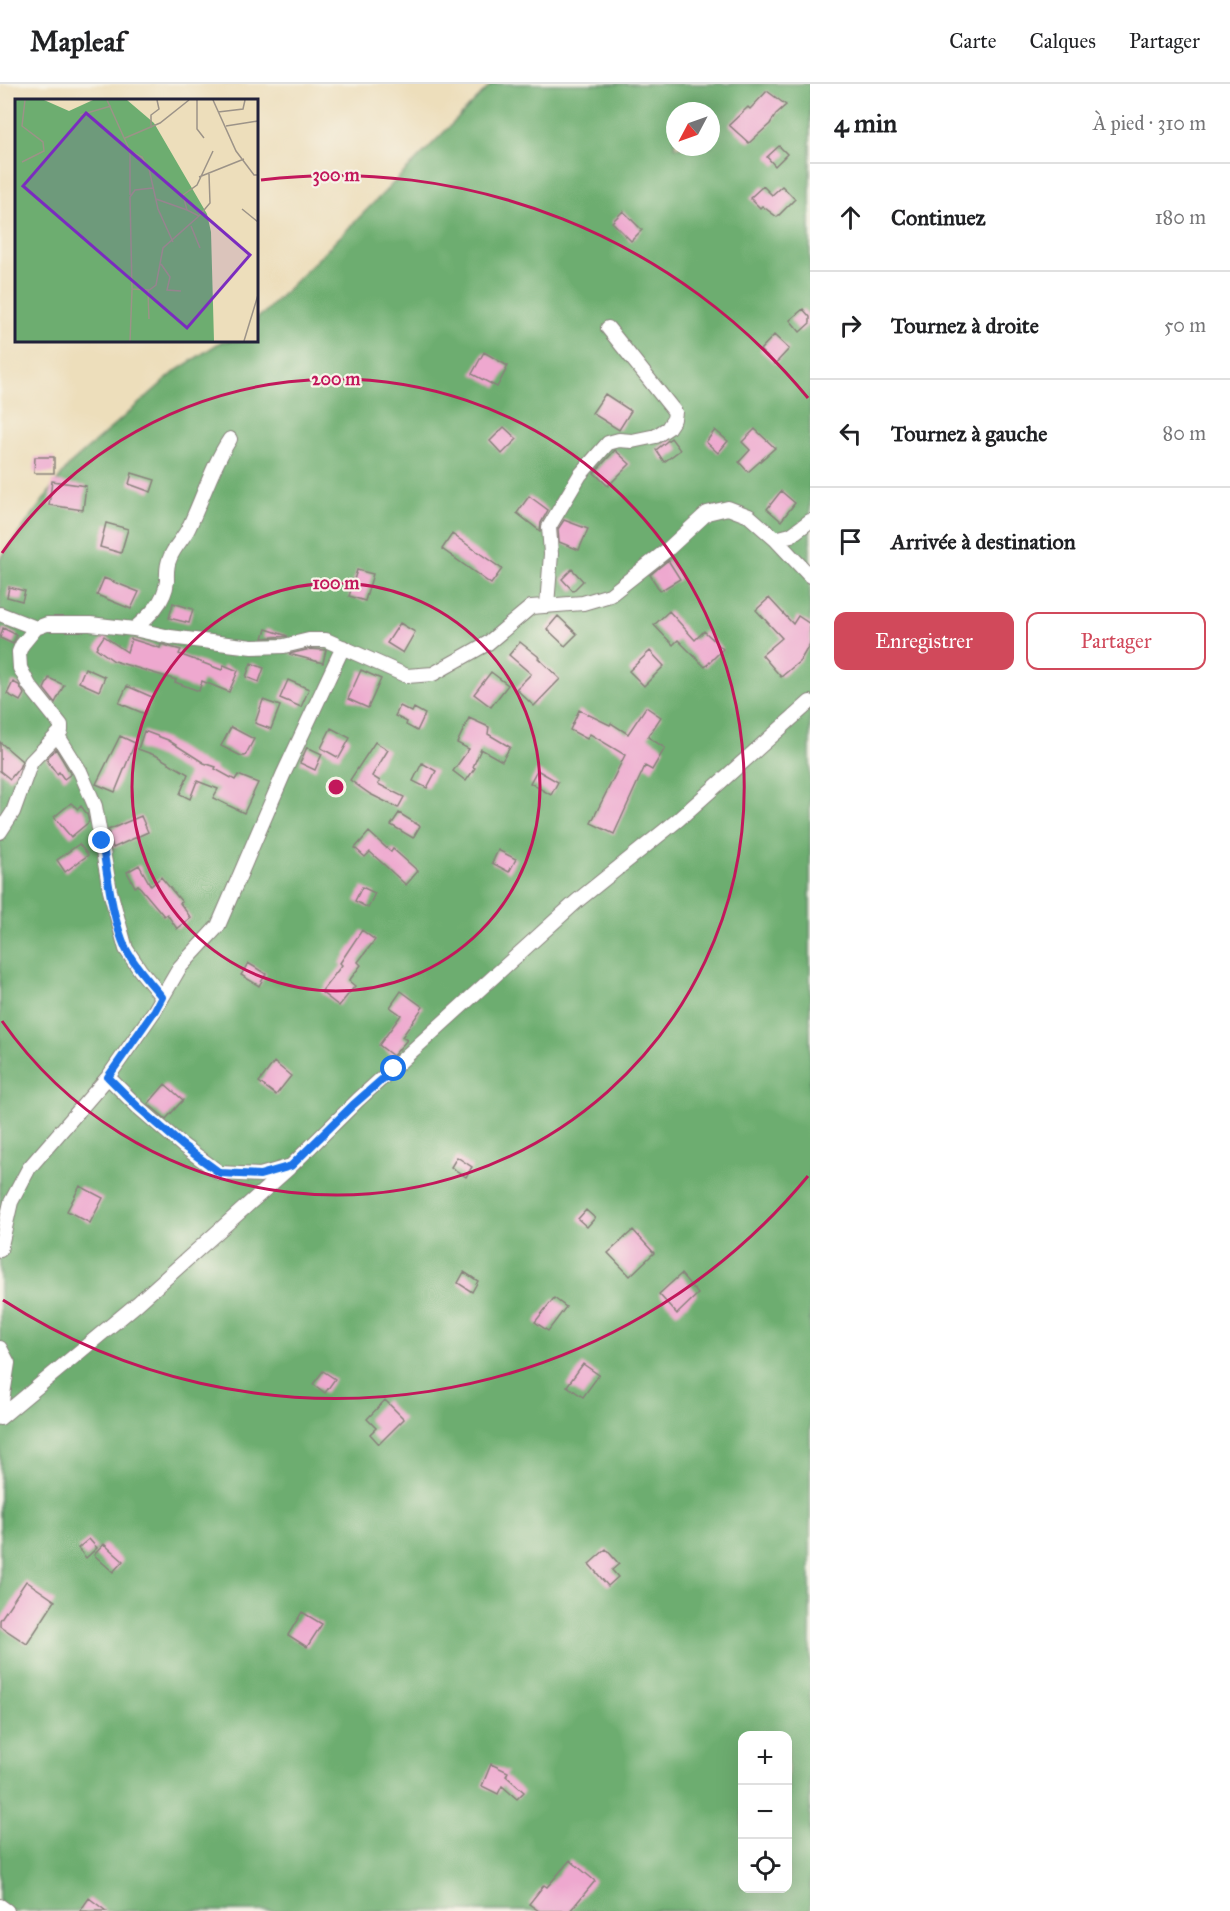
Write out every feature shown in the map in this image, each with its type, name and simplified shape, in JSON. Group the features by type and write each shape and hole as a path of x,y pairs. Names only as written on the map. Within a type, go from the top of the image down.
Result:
{"street":[{"path":"547,605 551,554 549,527 580,475 608,443 656,436 668,428 674,419 675,412 608,328"},
{"path":"134,629 152,613 162,599 167,582 169,560 187,530 210,482 213,467 230,439"},
{"path":"0,832 13,812 31,762 61,731 61,724 29,685 20,668 19,652 27,636 36,628 47,624 90,624 252,647 284,646 309,640 326,640 407,676 433,674 488,643 531,607 583,603 610,595 667,550 707,513 728,508 749,516 775,539 810,576"},
{"path":"775,539 791,535 810,521"},
{"path":"0,614 36,628"},
{"path":"0,1250 11,1202 29,1167 108,1077 155,1010 180,967 218,926 283,775 343,647"},
{"path":"0,1416 137,1304 291,1166 353,1105 577,901 679,819 810,702"},
{"path":"58,736 80,771 95,807 110,891 126,949 162,997"},
{"path":"108,1077 147,1115 220,1173 260,1175 291,1166"},
{"path":"0,1348 8,1363 0,1416"},
{"path":"0,1906 7,1911"}],"green space":[{"path":"492,84 810,84 810,1911 0,1911 0,559 69,465 177,370 220,342 258,342 258,317"}],"building":[{"path":"767,91 786,105 749,143 729,125 748,107 750,109"},
{"path":"779,146 787,154 775,166 767,157"},
{"path":"763,186 772,195 782,186 795,199 777,217 762,206 760,208 750,198"},
{"path":"623,211 642,230 631,241 612,222"},
{"path":"803,309 810,317 810,323 800,332 790,320"},
{"path":"774,335 789,349 775,364 760,350"},
{"path":"484,352 508,366 497,387 472,374"},
{"path":"605,394 631,411 619,430 592,413"},
{"path":"504,427 517,439 502,454 490,441"},
{"path":"755,429 775,448 748,472 739,462 750,450 742,442"},
{"path":"715,430 728,441 718,453 706,442"},
{"path":"671,438 680,450 664,462 656,450"},
{"path":"615,450 630,464 608,486 594,473"},
{"path":"35,457 54,457 54,473 34,473"},
{"path":"132,473 155,480 151,492 129,484"},
{"path":"52,481 86,486 83,510 49,505"},
{"path":"781,491 795,503 781,521 767,509"},
{"path":"529,496 548,510 541,523 540,531 517,513"},
{"path":"564,520 588,529 579,550 559,542 558,529"},
{"path":"106,523 128,529 121,553 100,547"},
{"path":"452,534 502,569 491,584 442,549"},
{"path":"668,560 680,579 660,591 650,575"},
{"path":"572,569 583,581 573,591 562,579"},
{"path":"357,570 373,574 365,601 349,596"},
{"path":"104,578 139,592 131,609 97,595"},
{"path":"9,587 25,591 22,601 7,597"},
{"path":"769,598 793,624 798,616 810,624 810,644 800,661 781,677 762,655 782,638 756,610"},
{"path":"173,603 193,609 189,623 169,618"},
{"path":"669,611 695,640 704,631 723,649 705,667 678,640 673,645 654,625"},
{"path":"558,616 577,634 565,646 547,629"},
{"path":"400,623 415,632 403,653 387,643"},
{"path":"3,628 17,635 13,644 0,638"},
{"path":"266,629 288,636 263,638"},
{"path":"104,636 127,652 131,639 160,648 161,644 181,650 179,654 222,670 224,665 238,671 229,692 202,681 199,691 175,682 176,680 114,661 96,648"},
{"path":"520,642 539,657 560,679 534,706 516,689 531,674 509,655"},
{"path":"310,649 326,650 323,663 289,654"},
{"path":"650,651 664,666 644,686 629,671"},
{"path":"251,663 264,668 259,682 246,677"},
{"path":"85,668 105,677 99,691 79,682"},
{"path":"361,670 381,679 368,708 348,699"},
{"path":"491,672 508,685 491,707 474,694"},
{"path":"49,678 64,685 55,703 44,689"},
{"path":"288,680 309,689 301,707 280,698"},
{"path":"13,682 19,685 24,694 20,701 7,694"},
{"path":"127,686 152,697 145,714 119,703"},
{"path":"263,700 280,706 271,729 255,723"},
{"path":"400,706 412,712 414,708 425,714 417,731 406,725 407,722 395,716"},
{"path":"646,707 661,717 648,737 665,748 652,770 645,766 614,834 591,823 625,755 590,734 587,739 570,730 579,710 610,725 611,723 628,734"},
{"path":"469,718 489,727 488,734 510,747 502,761 481,749 473,767 475,768 466,781 453,771 469,749 457,743"},
{"path":"231,727 254,739 245,756 221,746"},
{"path":"331,728 350,738 339,758 321,748"},
{"path":"144,731 168,740 235,780 238,775 258,783 244,813 213,798 218,789 197,781 190,799 180,794 188,774 157,756 138,749"},
{"path":"120,736 135,743 115,792 96,784"},
{"path":"0,742 22,761 10,779 0,771"},
{"path":"375,742 388,750 372,776 380,781 378,784 404,797 398,808 370,794 350,780"},
{"path":"307,747 322,754 315,770 300,763"},
{"path":"56,749 71,774 64,779 59,772 57,774 46,759"},
{"path":"422,763 436,771 427,788 413,781"},
{"path":"537,770 558,782 551,795 530,783"},
{"path":"71,803 78,809 81,806 89,822 71,837 54,817"},
{"path":"399,813 420,826 413,838 391,825"},
{"path":"141,816 148,832 113,848 108,830"},
{"path":"369,832 391,852 393,849 418,871 406,885 370,852 365,857 355,848"},
{"path":"79,844 88,855 65,872 57,860"},
{"path":"498,850 516,859 509,872 492,863"},
{"path":"139,865 151,886 161,877 182,902 180,903 191,918 177,929 167,914 164,916 138,885 135,887 127,872"},
{"path":"362,887 375,893 368,908 355,901"},
{"path":"362,930 375,940 358,962 361,965 349,981 355,986 339,1006 321,992 342,965 340,963"},
{"path":"248,963 266,974 259,986 241,975"},
{"path":"401,991 423,1007 402,1037 407,1040 393,1056 379,1045 401,1015 390,1007"},
{"path":"274,1062 291,1076 276,1095 259,1082"},
{"path":"165,1084 183,1100 166,1119 148,1104"},
{"path":"457,1157 472,1167 466,1177 451,1167"},
{"path":"80,1186 103,1198 90,1223 67,1211"},
{"path":"586,1210 595,1218 587,1227 578,1219"},
{"path":"633,1230 654,1253 630,1276 608,1253"},
{"path":"464,1272 478,1281 472,1292 458,1283"},
{"path":"681,1274 698,1294 677,1314 659,1294"},
{"path":"554,1298 566,1307 548,1331 535,1322"},
{"path":"583,1364 599,1375 583,1397 567,1386"},
{"path":"323,1371 335,1379 325,1393 313,1384"},
{"path":"385,1400 404,1419 379,1444 370,1434 376,1428 367,1419"},
{"path":"89,1539 97,1548 86,1558 78,1548"},
{"path":"104,1544 123,1561 113,1572 94,1555"},
{"path":"606,1549 619,1564 612,1570 618,1577 608,1586 589,1564"},
{"path":"26,1581 55,1601 27,1644 0,1626 0,1620"},
{"path":"302,1612 322,1624 307,1647 288,1635"},
{"path":"491,1764 508,1772 506,1776 524,1792 517,1799 502,1786 498,1794 482,1786"},
{"path":"570,1860 595,1881 570,1911 539,1911 529,1904 544,1885 547,1887"},
{"path":"89,1898 106,1911 80,1911"}],"route":[{"path":"102,841 110,891 126,949 162,997 108,1077 182,1145 220,1173 260,1175 291,1166 353,1105 394,1069"}]}
